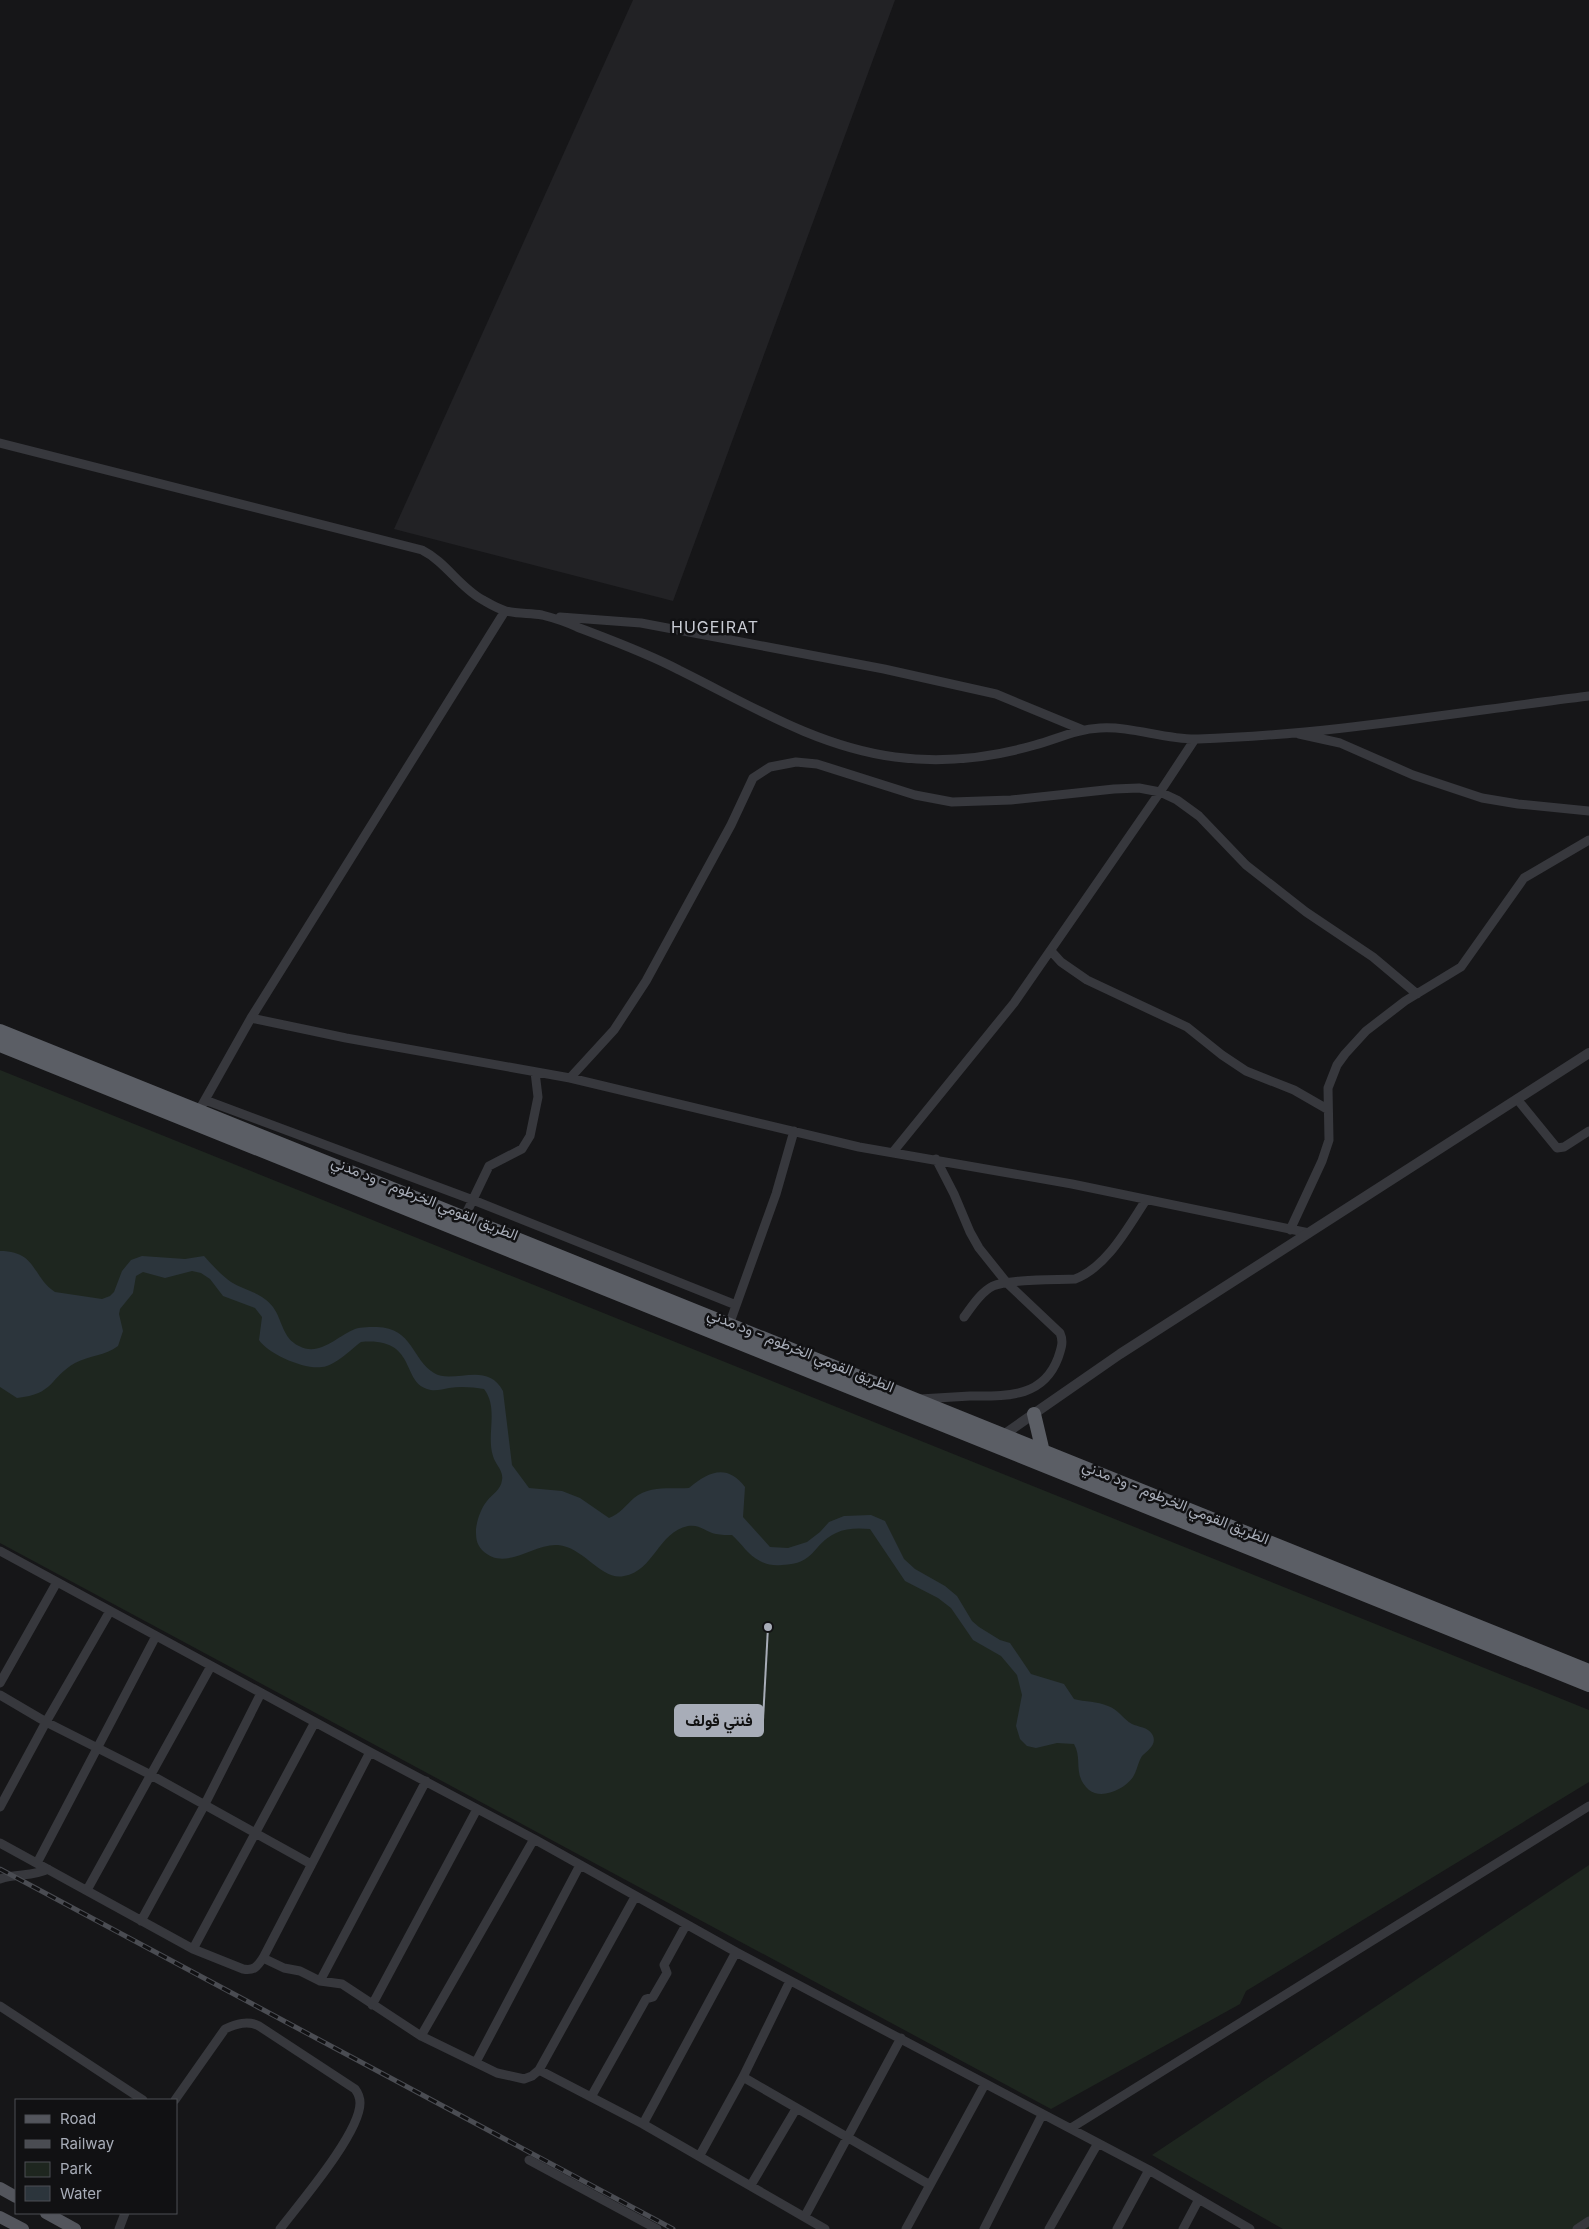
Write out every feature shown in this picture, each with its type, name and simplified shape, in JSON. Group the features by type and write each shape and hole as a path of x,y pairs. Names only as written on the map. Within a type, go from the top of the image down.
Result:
{"highway":[{"name":"الطريق القومي الخرطوم - ود مدني","path":"0,1031 1043,1452 1588,1669"},
{"name":"الطريق القومي الخرطوم - ود مدني","path":"0,1045 199,1111 991,1445 1589,1686"},
{"path":"1034,1414 1043,1452"}],"main road":[{"path":"0,2188 15,2196"},
{"path":"48,2214 75,2229"},
{"path":"0,2217 22,2229"}],"street":[{"path":"0,444 422,550 437,560 468,590 504,611 641,623 893,670 996,694 1084,730"},
{"path":"504,611 251,1018 199,1111 473,1200 736,1304"},
{"path":"542,615 577,626 674,667 762,714 806,732 852,747 894,757 933,759 998,754 1084,730 1112,727 1172,739 1195,739 1290,732 1589,696"},
{"path":"1290,732 1340,743 1413,775 1482,798 1518,804 1589,811"},
{"path":"893,1152 1014,1003 1195,739"},
{"path":"570,1078 603,1043 633,1002 664,951 731,825 747,787 753,778 761,771 796,762 807,762 923,797 952,802 1012,800 1114,789 1139,788 1160,792 1177,800 1200,816 1246,865 1306,912 1373,957 1417,994"},
{"path":"1290,1230 1322,1161 1329,1140 1330,1127 1327,1109 1328,1088 1332,1076 1354,1042 1417,994 1462,967 1524,878 1589,840"},
{"path":"1051,951 1061,962 1087,980 1187,1028 1246,1071 1294,1090 1327,1109"},
{"path":"251,1018 346,1038 570,1078 850,1145 936,1159 1309,1233"},
{"path":"991,1445 1002,1435 1120,1354 1589,1053"},
{"path":"464,1218 489,1166 522,1148 530,1136 538,1096 535,1072"},
{"path":"1518,1099 1557,1148 1564,1147 1589,1131"},
{"path":"729,1325 776,1194 794,1132"},
{"path":"912,1399 1010,1395 1036,1387 1046,1379 1054,1367 1061,1348 1062,1337 1056,1329 1007,1283 974,1240 936,1159"},
{"path":"964,1317 984,1292 993,1286 1007,1283 1075,1278 1086,1275 1112,1248 1146,1200"},
{"path":"1,1553 534,1839 736,1952 1149,2170 1250,2229"},
{"path":"0,1683 57,1582"},
{"path":"0,1807 110,1611"},
{"path":"36,1863 156,1636"},
{"path":"87,1890 210,1666"},
{"path":"141,1921 204,1806 261,1693"},
{"path":"0,1695 96,1749 151,1775 311,1864"},
{"path":"193,1949 315,1722"},
{"path":"0,1843 193,1949 243,1970 250,1970 257,1967 263,1958 370,1752"},
{"path":"320,1981 426,1781"},
{"path":"1071,2128 1589,1806"},
{"path":"372,2005 477,1809"},
{"path":"421,2036 534,1839"},
{"path":"476,2062 580,1865"},
{"path":"0,1879 10,1875 39,1874 48,1869"},
{"path":"263,1958 284,1968 300,1971 320,1981 342,1984 421,2036 513,2078 524,2079 532,2076 539,2070 635,1897"},
{"path":"591,2097 646,1999 652,1996 666,1973 664,1965 686,1925"},
{"path":"643,2124 736,1952"},
{"path":"700,2155 743,2078 790,1981"},
{"path":"0,2006 141,2099"},
{"path":"176,2099 225,2029 238,2024 244,2025 249,2023 259,2026 355,2089 359,2095 359,2111 340,2150 280,2229"},
{"path":"805,2216 901,2038"},
{"path":"539,2070 700,2155 826,2229"},
{"path":"743,2078 930,2185"},
{"path":"906,2229 985,2084"},
{"path":"752,2185 796,2109"},
{"path":"984,2229 1042,2115"},
{"path":"1049,2229 1098,2143"},
{"path":"530,2160 657,2229"},
{"path":"1117,2229 1149,2170"},
{"path":"1183,2229 1199,2199"},
{"path":"119,2229 125,2214"},
{"path":"1577,2229 1589,2221"}],"shaded area":[{"path":"633,0 895,0 673,601 394,529"}],"green space":[{"path":"0,1070 1589,1710 1589,1782 1246,1991 1240,2004 1051,2109 0,1543"},
{"path":"1589,1865 1589,2229 1283,2229 1152,2155"}],"water":[{"path":"0,1251 12,1252 28,1260 42,1279 55,1292 102,1299 114,1292 122,1271 131,1260 142,1256 185,1259 204,1256 231,1282 259,1295 269,1302 289,1339 293,1343 307,1349 321,1347 357,1328 377,1327 389,1329 405,1339 434,1373 451,1377 479,1375 488,1377 496,1382 503,1391 512,1465 529,1488 562,1491 580,1498 609,1518 619,1512 634,1498 647,1491 660,1488 689,1488 710,1474 717,1472 731,1475 738,1479 745,1487 743,1517 770,1547 788,1548 807,1542 829,1522 844,1516 871,1515 885,1521 904,1559 915,1569 945,1586 957,1596 972,1621 979,1627 1000,1640 1010,1643 1031,1674 1064,1684 1074,1699 1112,1707 1132,1724 1150,1732 1154,1738 1153,1744 1142,1756 1134,1775 1125,1786 1113,1792 1100,1794 1089,1790 1081,1779 1077,1750 1074,1744 1057,1743 1036,1748 1027,1746 1020,1739 1016,1726 1022,1695 1017,1675 1001,1656 973,1640 951,1608 938,1598 905,1581 870,1529 840,1531 828,1538 807,1558 793,1564 779,1565 768,1564 756,1559 732,1535 716,1534 692,1526 678,1530 662,1543 650,1560 642,1567 634,1573 624,1576 608,1574 576,1551 558,1545 539,1548 510,1558 500,1559 491,1556 482,1550 479,1545 476,1538 476,1529 483,1507 500,1487 502,1477 491,1448 492,1413 488,1396 484,1389 453,1387 436,1390 427,1389 414,1378 400,1353 391,1346 379,1342 361,1342 337,1361 322,1367 306,1366 288,1360 270,1351 259,1340 262,1317 255,1308 223,1296 210,1279 201,1273 192,1271 165,1278 143,1272 136,1276 133,1293 120,1309 119,1314 123,1331 118,1346 108,1352 75,1363 60,1374 51,1385 38,1393 17,1398 0,1387"}],"railway":[{"path":"0,1869 673,2229"}],"place":[{"name":"فنتي قولف","path":"768,1627"}],"district":[{"name":"HUGEIRAT","path":"715,627"}]}
